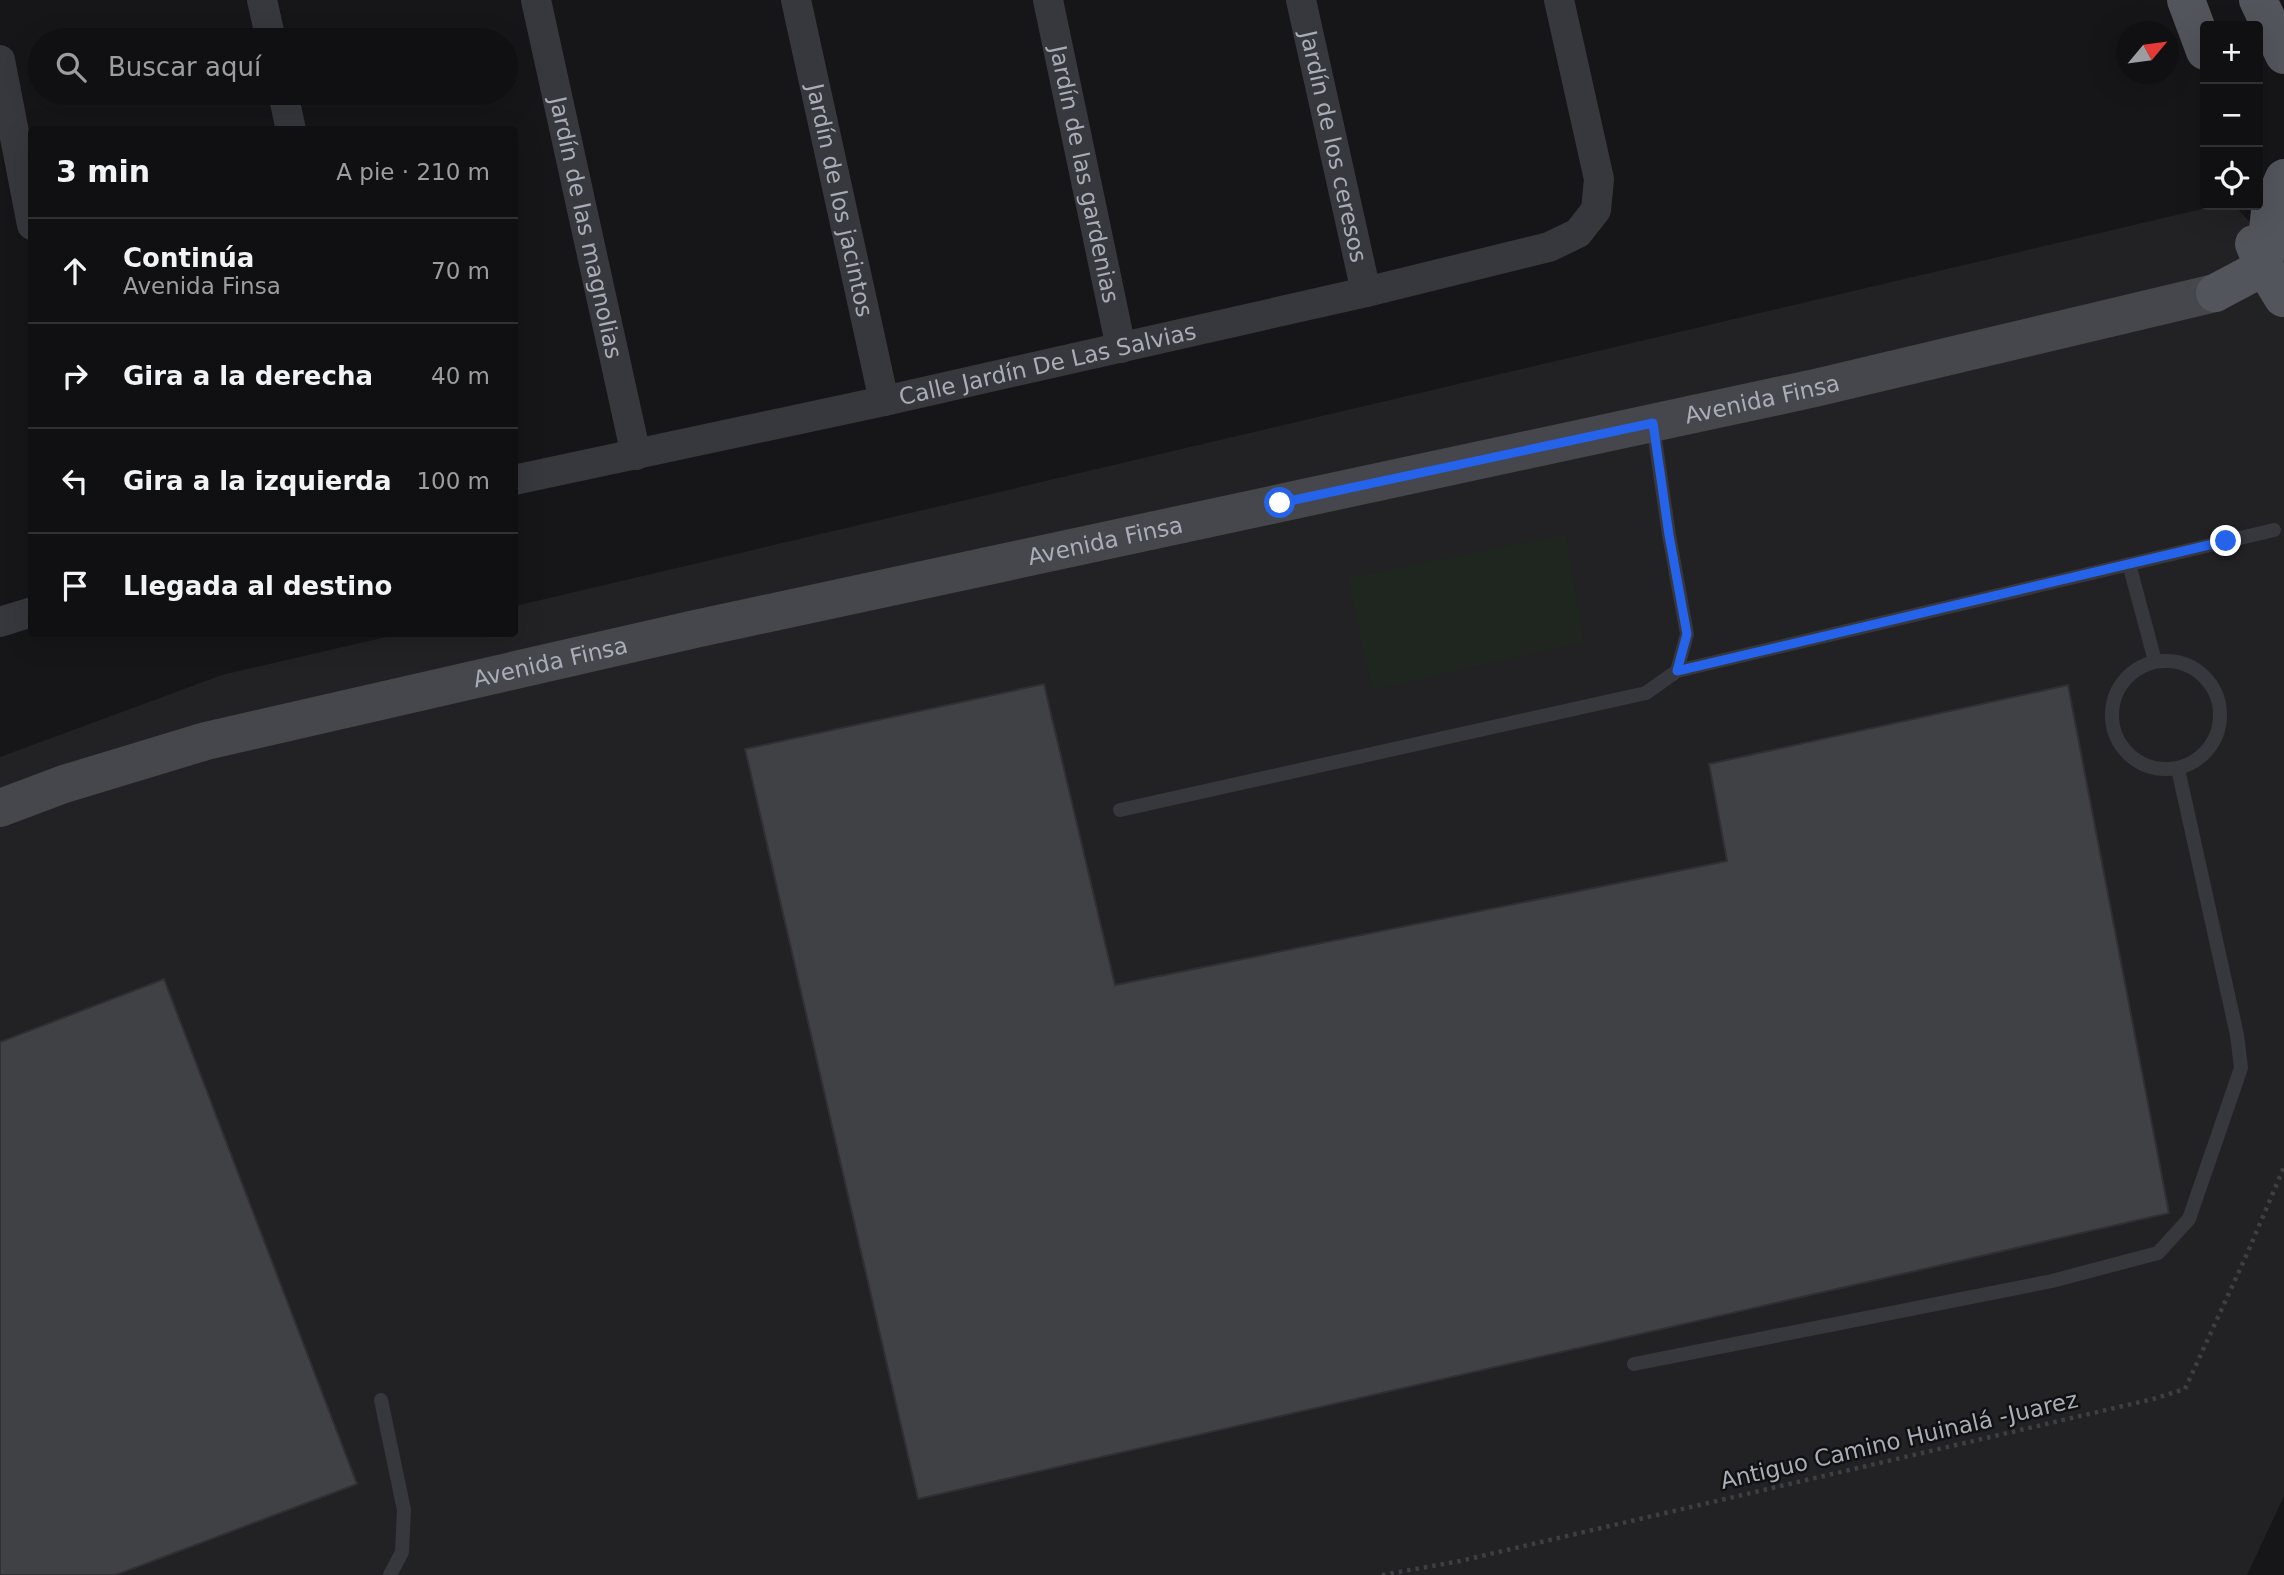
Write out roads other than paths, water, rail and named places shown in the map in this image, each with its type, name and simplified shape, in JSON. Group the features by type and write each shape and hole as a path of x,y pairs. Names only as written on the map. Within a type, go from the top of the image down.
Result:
{"main road":[{"path":"2186,0 2200,38"},
{"path":"2258,0 2284,55"},
{"path":"2277,288 2270,211 2284,178"},
{"path":"2246,210 2249,232 2277,288"},
{"path":"2215,293 2277,288"}],"street":[{"path":"262,0 268,28"},
{"name":"Jardín de las magnolias","path":"536,0 636,455"},
{"name":"Jardín de los jacintos","path":"796,0 884,401"},
{"name":"Jardín de las gardenias","path":"1048,0 1121,348"},
{"name":"Jardín de los ceresos","path":"1301,0 1366,292"},
{"name":"Calle Jardín De Las Salvias","path":"518,479 1121,348 1549,247 1578,233 1596,211 1599,179 1559,0"},
{"path":"0,60 28,204"},
{"path":"286,105 290,126"},
{"name":"Avenida Finsa","path":"0,808 76,780 219,737 695,629 1815,388 2215,293"},
{"path":"0,622 28,613"}],"lane":[{"path":"1653,423 1687,634 1677,671"},
{"path":"1120,810 1646,693 1677,671 2274,530"},
{"path":"2129,564 2155,662"},
{"path":"2155,662 2181,663 2203,675 2214,688 2220,704 2221,722 2207,753 2194,764 2178,769 2160,770 2144,766 2129,756 2119,743 2113,726 2112,709 2116,693 2126,678 2139,668 2155,662"},
{"path":"1634,1364 2052,1281 2158,1254 2189,1219 2241,1068 2178,769"},
{"path":"381,1400 404,1510 402,1552 390,1575"}]}
